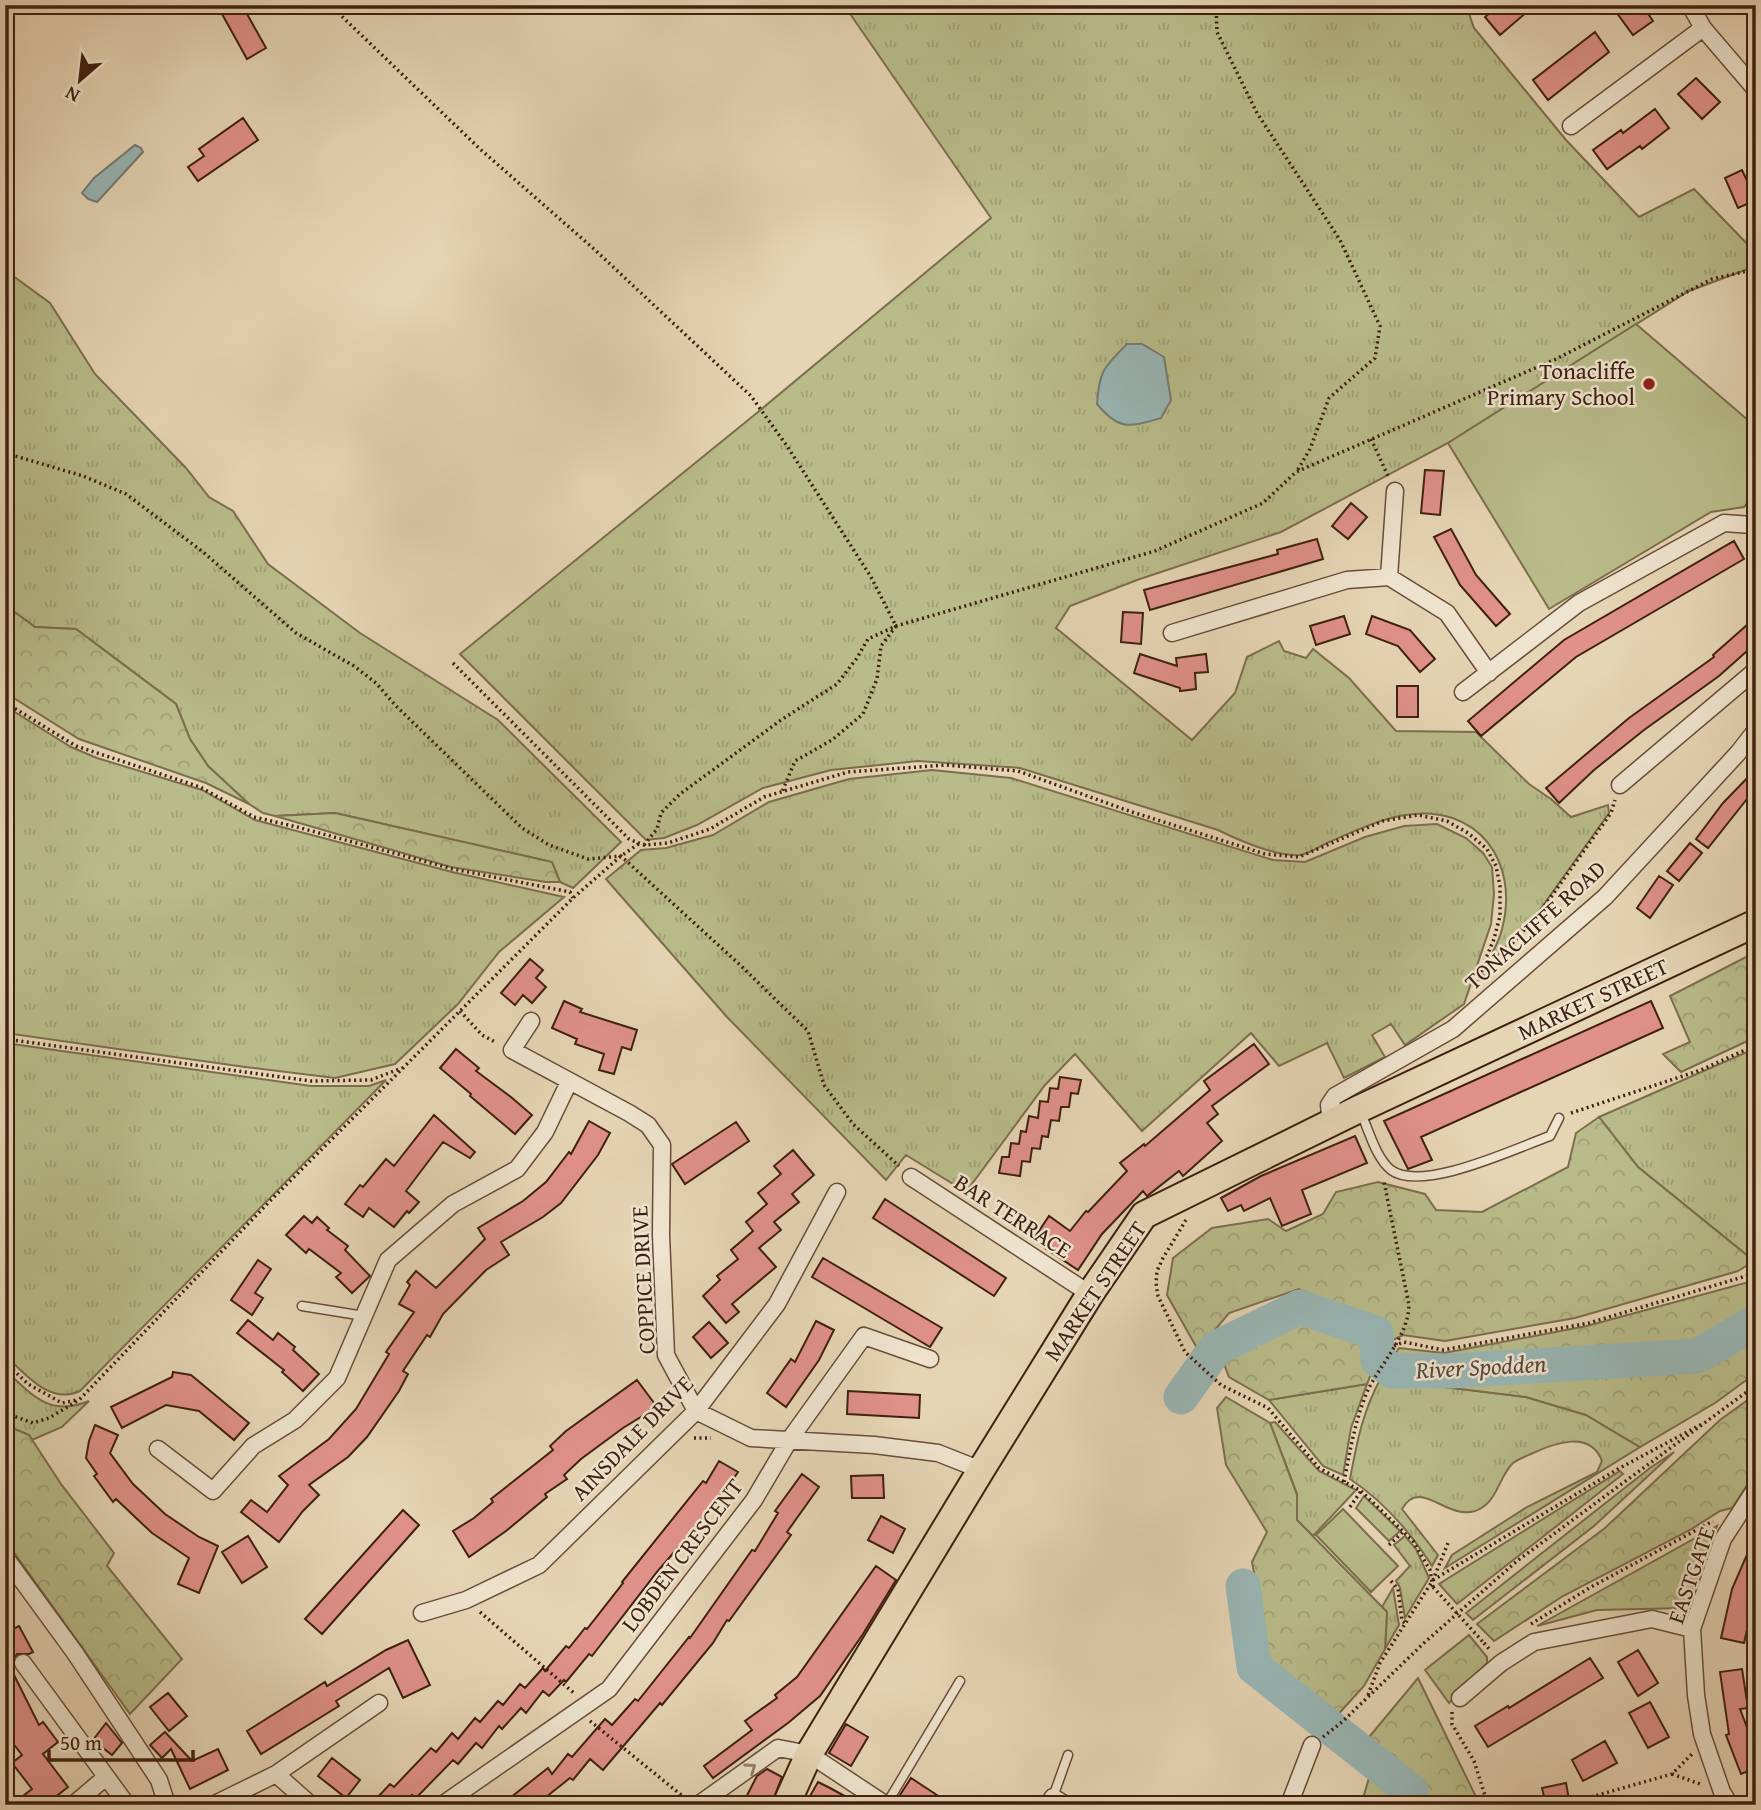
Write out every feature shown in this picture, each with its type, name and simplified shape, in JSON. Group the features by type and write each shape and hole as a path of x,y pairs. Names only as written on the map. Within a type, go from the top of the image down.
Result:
{"main road":[{"name":"MARKET STREET","path":"786,1805 809,1754 981,1470 1090,1294 1144,1215 1360,1109 1756,923"}],"street":[{"path":"1690,5 1703,28 1756,90"},
{"path":"1571,126 1703,28"},
{"path":"1389,577 1395,491"},
{"path":"1463,692 1579,603 1724,523 1752,525 1756,530"},
{"path":"1172,633 1347,580 1389,577 1447,613 1489,673"},
{"path":"1620,785 1756,670"},
{"name":"TONACLIFFE ROAD","path":"1331,1124 1329,1105 1335,1096 1453,1029 1605,897 1756,730"},
{"path":"512,1050 531,1021"},
{"name":"COPPICE DRIVE","path":"512,1050 639,1119 648,1125 662,1145 661,1235 666,1355 696,1411"},
{"path":"158,1449 213,1490 253,1446 295,1420 337,1378 388,1260 453,1204 517,1169 545,1132 569,1083"},
{"name":"BAR TERRACE","path":"911,1177 1090,1294"},
{"name":"AINSDALE DRIVE","path":"422,1613 466,1600 539,1565 696,1411 777,1304 837,1192"},
{"name":"LOBDEN CRESCENT","path":"442,1805 609,1689 754,1500 790,1439 864,1336 930,1359"},
{"path":"696,1411 751,1438 938,1452 981,1470"},
{"name":"EASTGATE","path":"1726,1799 1705,1742 1696,1695 1692,1629 1723,1539 1756,1488"},
{"path":"5,1557 75,1653 152,1769 159,1780 167,1805"},
{"path":"1460,1698 1501,1663 1534,1642 1652,1619 1692,1629"},
{"path":"23,1663 127,1805"},
{"path":"213,1805 276,1774 379,1703"},
{"path":"1289,1805 1312,1745"},
{"path":"695,1805 778,1748 809,1754 886,1805"},
{"path":"276,1774 311,1805"},
{"path":"74,1805 106,1777"}],"lane":[{"path":"1360,1109 1383,1161 1391,1170 1414,1178 1446,1174 1550,1136 1559,1118"},
{"path":"302,1306 363,1316"},
{"path":"886,1805 960,1681"},
{"path":"1056,1802 1068,1755"}],"path":[{"path":"330,5 480,149 594,249 751,396 787,446 871,577 896,626"},
{"path":"5,1413 33,1423 49,1418 79,1400 272,1199 573,898 657,829 661,813 680,794 781,720 837,684 868,639 896,626 1155,551 1263,503 1296,472 1310,449 1329,398 1375,358 1380,326 1340,240 1257,113 1217,32 1216,5"},
{"path":"1296,472 1556,359 1712,279 1756,269"},
{"path":"1371,439 1395,491"},
{"path":"5,453 83,477 126,494 203,552 296,633 376,682 395,705 522,828 549,845 588,859 621,856 730,955 808,1031 824,1085 853,1124 911,1177"},
{"path":"782,792 795,761 832,740 863,714 877,679 881,646 896,626"},
{"path":"453,663 629,839 642,844 667,844 710,830 764,797 848,772 946,765 1018,771 1129,811 1265,853 1299,857 1383,821 1418,815 1447,821 1468,833 1487,849 1496,866 1500,887 1500,916 1494,939 1469,1001 1476,1009"},
{"path":"5,704 76,746 200,786 254,817 453,869 570,892 573,898"},
{"path":"1476,983 1538,915 1611,813 1620,785"},
{"path":"460,1011 482,1035 512,1050"},
{"path":"5,1039 311,1081 372,1080 404,1067"},
{"path":"1559,1118 1701,1070 1756,1045"},
{"path":"1344,1482 1354,1430 1367,1393 1409,1319 1409,1305 1382,1175 1383,1161"},
{"path":"1186,1195 1189,1216 1163,1258 1157,1271 1156,1283 1158,1296 1185,1352 1221,1385 1268,1408 1319,1468 1361,1491 1413,1541 1433,1580 1433,1587 1484,1643"},
{"path":"1394,1346 1404,1342 1443,1350 1589,1323 1756,1273"},
{"path":"5,1362 28,1384 62,1403 79,1400"},
{"path":"1342,1722 1424,1643 1517,1561 1756,1385"},
{"path":"1433,1580 1618,1469 1716,1416"},
{"path":"1350,1507 1361,1491"},
{"path":"1523,1630 1591,1587 1724,1514 1737,1517"},
{"path":"1389,1545 1403,1532"},
{"path":"1368,1697 1380,1662 1433,1580 1448,1543"},
{"path":"1391,1581 1398,1589 1402,1620 1405,1623"},
{"path":"466,1600 583,1708 695,1805"},
{"path":"1460,1698 1450,1715 1452,1724 1474,1761 1488,1805"},
{"path":"1570,1802 1672,1774 1705,1742"},
{"path":"1672,1774 1726,1799"}],"green space":[{"path":"844,5 1466,5 1474,28 1566,140 1639,217 1694,189 1756,253 1756,266 1689,291 1448,443 1281,532 1137,580 1070,606 1056,628 1192,740 1235,693 1247,657 1279,641 1284,651 1306,658 1313,649 1349,678 1396,731 1476,732 1529,784 1571,817 1608,805 1609,813 1539,911 1482,972 1502,929 1506,904 1505,881 1498,860 1487,842 1472,828 1453,818 1431,814 1396,817 1357,830 1307,853 1291,855 1258,847 1218,830 1020,768 918,761 831,770 763,788 697,825 664,838 646,840 460,654 991,218"},
{"path":"5,270 50,303 95,374 186,468 209,497 233,511 268,564 360,633 498,720 621,842 573,888 560,882 552,862 335,813 275,816 263,813 249,804 208,766 190,739 176,704 76,629 35,627 5,605"},
{"name":"Tonacliffe Primary School","path":"1636,324 1756,427 1756,493 1744,507 1711,512 1549,609 1448,443"},
{"path":"5,605 35,627 76,629 176,704 190,739 208,766 249,804 206,783 79,739 12,697 5,697"},
{"path":"5,711 13,711 71,747 97,758 202,790 255,820 452,872 564,897 499,952 458,1004 395,1064 335,1078 5,1033"},
{"path":"932,770 1011,778 1273,860 1305,862 1365,837 1404,826 1437,824 1466,838 1483,853 1492,867 1494,894 1491,924 1464,1004 1405,1045 1391,1024 1372,1035 1385,1057 1344,1078 1327,1043 1279,1066 1251,1033 1142,1131 1075,1054 1045,1085 966,1192 906,1155 886,1180 727,1017 606,879 641,850 666,848 713,835 769,802 849,779"},
{"path":"335,813 552,862 560,882 451,867 275,816"},
{"path":"1756,952 1756,1037 1681,1072 1663,1054 1690,1042 1670,996"},
{"path":"5,1043 311,1086 369,1086 386,1080 80,1391 59,1394 39,1386 5,1355"},
{"path":"1756,1048 1754,1261 1638,1167 1599,1117"},
{"path":"1599,1117 1638,1167 1754,1261 1738,1271 1575,1318 1445,1341 1403,1335 1389,1342 1378,1327 1299,1289 1229,1313 1198,1350 1167,1295 1173,1258 1212,1228 1268,1219 1286,1231 1323,1214 1336,1192 1378,1182 1425,1194 1436,1210 1482,1212 1568,1167 1576,1133"},
{"path":"1756,1280 1756,1313 1695,1348 1434,1367 1393,1367 1388,1364 1399,1348 1444,1353 1587,1326"},
{"path":"1299,1322 1369,1336 1372,1371 1367,1384 1269,1400 1229,1377 1221,1356"},
{"path":"1756,1330 1756,1373 1715,1403 1640,1447 1586,1415 1526,1397 1395,1381 1700,1362"},
{"path":"5,1370 24,1388 53,1405 63,1407 89,1401 62,1427 32,1440 29,1435 5,1425"},
{"path":"1382,1376 1395,1381 1526,1397 1586,1415 1640,1447 1445,1568 1452,1555 1527,1507 1597,1472 1602,1461 1589,1445 1581,1442 1561,1443 1513,1463 1488,1503 1471,1512 1460,1512 1419,1497 1410,1500 1402,1509 1438,1555 1432,1566 1396,1518 1350,1479 1365,1414"},
{"path":"1367,1384 1351,1428 1343,1475 1323,1466 1269,1400"},
{"path":"1756,1394 1756,1472 1732,1508 1720,1511 1690,1530 1563,1596 1494,1641 1477,1624 1605,1528 1720,1420"},
{"path":"1226,1397 1270,1423 1297,1495 1297,1520 1387,1612 1385,1649 1364,1686 1333,1720 1271,1668 1252,1562 1267,1532 1226,1465 1217,1408"},
{"path":"1275,1422 1319,1471 1356,1490 1313,1536 1297,1520 1297,1494 1270,1423"},
{"path":"5,1425 29,1435 61,1484 114,1553 107,1566 182,1659 130,1714 5,1540"},
{"path":"1674,1452 1594,1526 1473,1620 1466,1613 1650,1468"},
{"path":"1620,1471 1623,1474 1457,1604 1439,1584"},
{"path":"1364,1496 1400,1531 1389,1541 1356,1508"},
{"path":"1343,1509 1398,1566 1371,1592 1316,1535"},
{"path":"1717,1526 1685,1608 1597,1610 1537,1626"},
{"path":"1405,1536 1416,1549 1429,1578 1405,1618 1400,1588 1396,1581 1410,1566 1394,1545"},
{"path":"1393,1588 1399,1625 1385,1649 1387,1612 1382,1607"},
{"path":"1469,1635 1487,1657 1487,1663 1449,1703 1425,1670"},
{"path":"1418,1678 1479,1805 1419,1805 1422,1791 1365,1742"},
{"path":"1353,1754 1405,1796 1402,1805 1361,1805 1369,1778 1347,1758"}],"water":[{"path":"135,145 143,152 97,202 88,199 82,193 94,178"},
{"path":"1127,344 1142,344 1164,357 1171,400 1161,418 1133,425 1119,423 1097,404 1104,370"}],"building":[{"path":"217,5 242,5 266,48 247,59"},
{"path":"1499,5 1535,5 1500,35 1485,17"},
{"path":"1611,5 1642,5 1653,21 1633,35"},
{"path":"1595,32 1609,52 1548,100 1533,80"},
{"path":"1696,78 1720,102 1702,119 1678,94"},
{"path":"1655,109 1669,128 1642,149 1640,146 1607,169 1593,150 1621,130 1623,133"},
{"path":"243,118 258,140 198,181 188,167 204,156 199,149"},
{"path":"1742,170 1756,200 1738,208 1725,178"},
{"path":"1425,470 1444,471 1440,515 1421,513"},
{"path":"1351,503 1367,517 1348,539 1332,526"},
{"path":"1451,529 1476,575 1510,614 1496,626 1460,585 1434,537"},
{"path":"1317,539 1323,559 1150,610 1144,590 1278,554 1277,550"},
{"path":"1734,541 1744,559 1576,657 1481,736 1468,721 1564,640"},
{"path":"1123,612 1143,613 1141,644 1121,642"},
{"path":"1344,616 1350,634 1316,645 1310,626"},
{"path":"1372,616 1410,630 1435,659 1420,672 1398,646 1366,634"},
{"path":"1756,617 1756,643 1719,676 1594,770 1559,803 1546,788 1629,718 1714,657 1713,655"},
{"path":"1140,654 1177,666 1176,658 1206,654 1208,672 1195,673 1196,689 1180,691 1180,688 1134,673"},
{"path":"1397,686 1418,686 1418,717 1397,717"},
{"path":"1756,769 1756,808 1747,799 1708,848 1696,839 1723,803"},
{"path":"1690,843 1702,853 1679,881 1667,871"},
{"path":"1659,876 1673,885 1650,918 1637,908"},
{"path":"530,959 543,970 536,978 546,987 532,1003 523,995 515,1005 501,993"},
{"path":"564,1001 582,1009 580,1012 637,1030 631,1050 622,1047 614,1074 599,1070 604,1054 575,1044 577,1039 552,1028"},
{"path":"1651,1001 1663,1028 1421,1137 1432,1160 1408,1169 1384,1121"},
{"path":"1254,1044 1269,1064 1212,1106 1218,1114 1207,1123 1222,1141 1183,1176 1179,1171 1147,1196 1143,1191 1102,1234 1078,1270 1033,1240 1049,1216 1070,1231 1086,1211 1088,1212 1127,1171 1120,1163 1144,1144 1145,1146 1210,1090 1204,1081"},
{"path":"456,1049 479,1068 476,1071 532,1115 515,1134 440,1068"},
{"path":"1060,1077 1081,1080 1078,1094 1071,1093 1069,1107 1061,1107 1059,1121 1051,1120 1048,1137 1042,1136 1040,1149 1032,1148 1030,1162 1022,1161 1020,1176 999,1173 1002,1157 1009,1157 1011,1143 1019,1144 1021,1131 1026,1132 1029,1116 1038,1118 1040,1101 1048,1102 1050,1088 1058,1089"},
{"path":"434,1115 475,1152 470,1158 443,1142 406,1191 419,1202 409,1213 407,1211 394,1227 369,1208 363,1217 345,1204 386,1159 394,1166"},
{"path":"589,1121 610,1133 598,1155 561,1203 501,1242 509,1255 486,1270 443,1314 430,1337 427,1335 403,1371 408,1374 399,1391 367,1437 348,1457 309,1485 319,1495 279,1542 241,1512 251,1500 267,1512 288,1485 279,1476 329,1439 356,1409 389,1354 386,1352 414,1312 399,1304 410,1285 407,1282 416,1271 436,1288 485,1239 478,1228 523,1201 546,1182 569,1152 571,1154"},
{"path":"736,1122 749,1141 685,1184 672,1164"},
{"path":"1355,1136 1367,1163 1302,1190 1311,1214 1282,1226 1270,1198 1244,1211 1241,1205 1228,1211 1221,1198 1261,1176"},
{"path":"793,1150 814,1175 792,1194 799,1202 774,1222 781,1230 759,1248 776,1267 732,1304 739,1312 726,1323 703,1296 720,1280 717,1276 738,1259 731,1250 753,1231 746,1222 767,1204 758,1193 781,1174 774,1166"},
{"path":"885,1199 1006,1278 994,1296 873,1218"},
{"path":"304,1216 312,1223 317,1217 329,1228 327,1230 348,1246 345,1250 370,1276 352,1293 336,1277 341,1273 309,1249 306,1253 286,1235"},
{"path":"823,1258 942,1328 930,1347 812,1277"},
{"path":"258,1260 271,1269 255,1293 263,1298 252,1315 231,1300"},
{"path":"248,1320 273,1340 278,1333 295,1347 293,1350 319,1374 303,1391 282,1372 284,1370 237,1333"},
{"path":"816,1321 834,1330 819,1360 786,1407 767,1393 791,1359 795,1362"},
{"path":"709,1322 728,1343 711,1358 693,1337"},
{"path":"173,1372 191,1375 249,1423 234,1440 199,1411 166,1405 122,1428 111,1407 172,1377"},
{"path":"637,1380 657,1407 581,1459 564,1475 567,1479 545,1494 547,1497 469,1557 453,1531 474,1518 493,1502 491,1499 553,1450 550,1446 566,1431"},
{"path":"848,1391 920,1395 919,1418 847,1414"},
{"path":"95,1425 118,1435 110,1453 133,1484 165,1514 199,1537 218,1546 199,1593 178,1584 189,1558 152,1533 116,1499 113,1502 94,1476 97,1474 86,1458"},
{"path":"719,1461 738,1472 728,1487 726,1486 713,1507 657,1572 592,1656 589,1654 566,1682 564,1680 549,1696 543,1691 526,1713 521,1708 502,1729 499,1726 482,1748 476,1743 458,1764 453,1760 416,1798 412,1795 404,1805 385,1805 377,1798 390,1784 394,1787 431,1748 436,1752 452,1733 458,1739 475,1718 480,1722 498,1701 503,1705 520,1684 525,1688 543,1668 545,1671 566,1646 569,1648 585,1628 587,1629 703,1481 706,1483"},
{"path":"802,1474 819,1487 787,1532 791,1535 729,1621 727,1620 713,1643 603,1770 590,1759 573,1780 570,1778 536,1805 501,1805 548,1768 552,1774 568,1754 572,1757 605,1719 612,1725 635,1699 638,1701 690,1638 752,1550 755,1551 778,1513 775,1511"},
{"path":"883,1475 884,1498 852,1498 851,1476"},
{"path":"403,1510 419,1525 322,1634 305,1619"},
{"path":"881,1516 905,1529 893,1553 868,1540"},
{"path":"1756,1534 1756,1590 1744,1643 1721,1638 1732,1589"},
{"path":"248,1536 267,1567 242,1583 222,1552"},
{"path":"876,1566 896,1580 820,1696 713,1778 704,1766 752,1730 745,1721 777,1698 775,1695 797,1677"},
{"path":"19,1626 33,1652 17,1654 9,1665 39,1725 43,1722 58,1742 43,1754 68,1787 45,1805 11,1805 32,1789 12,1763 22,1755 5,1733 5,1633"},
{"path":"408,1640 430,1685 403,1698 389,1668 336,1701 339,1706 261,1754 247,1731 325,1682 327,1686 386,1650"},
{"path":"1638,1650 1658,1683 1638,1696 1618,1662"},
{"path":"1590,1658 1603,1678 1488,1747 1475,1726"},
{"path":"1742,1669 1748,1708 1740,1709 1756,1751 1756,1768 1741,1774 1726,1735 1729,1734 1720,1672"},
{"path":"168,1693 187,1716 169,1731 150,1707"},
{"path":"1650,1702 1669,1737 1648,1748 1629,1713"},
{"path":"106,1723 122,1743 112,1755 93,1740"},
{"path":"846,1724 868,1737 851,1766 829,1753"},
{"path":"165,1732 192,1761 218,1749 228,1770 190,1789 171,1749 162,1758 150,1745"},
{"path":"1605,1741 1617,1763 1583,1781 1572,1760"},
{"path":"332,1758 360,1780 346,1798 318,1776"},
{"path":"767,1769 782,1777 771,1805 742,1805 757,1776"},
{"path":"911,1778 952,1805 915,1805 900,1795"},
{"path":"818,1782 830,1788 861,1805 805,1805"},
{"path":"1566,1783 1570,1805 1546,1805 1542,1788"}],"waterway":[{"name":"River Spodden","path":"1181,1397 1216,1348 1300,1307 1376,1333 1378,1360 1392,1371 1450,1371 1697,1356 1756,1322"},
{"name":"River Spodden","path":"1243,1586 1254,1667 1411,1791 1408,1805"}],"place":[{"name":"Tonacliffe Primary School","path":"1649,384"}]}
